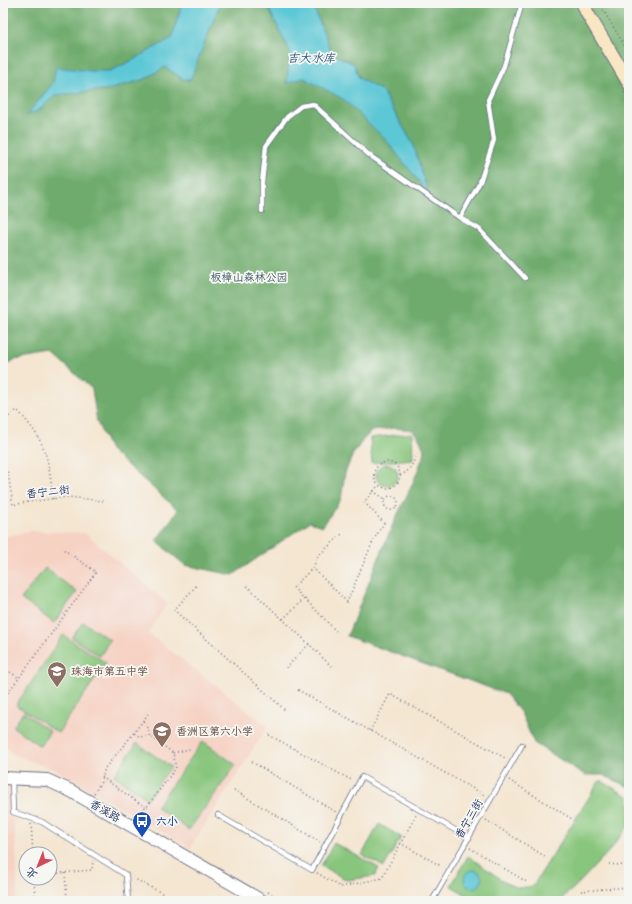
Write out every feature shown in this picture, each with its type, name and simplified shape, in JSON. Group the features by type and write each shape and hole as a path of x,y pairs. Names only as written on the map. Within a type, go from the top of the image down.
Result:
{"main road":[{"path":"583,3 629,83"},
{"path":"590,3 629,68"}],"street":[{"name":"香溪路","path":"7,778 48,780 262,901"}],"lane":[{"path":"460,218 480,182 494,140 488,100 504,66 522,3"},
{"path":"262,210 262,182 266,146 287,117 301,106 313,104 369,155 460,218 479,229 525,278"},
{"name":"香宁三街","path":"432,901 522,745"},
{"path":"218,815 312,870 362,777 469,838"},
{"path":"7,778 13,812 42,822 126,875 128,901"}],"path":[{"path":"599,3 629,53"},
{"path":"3,422 17,410 37,434 48,462 53,499"},
{"path":"400,474 409,471 418,451"},
{"path":"388,462 395,465 400,474 398,482 393,487 386,488 376,482 374,475 376,468 381,463 388,462"},
{"name":"香宁二街","path":"3,465 8,473 13,505 68,497 103,501"},
{"path":"313,568 347,602 374,539 384,523 364,502 379,485"},
{"path":"373,491 385,499"},
{"path":"388,496 395,497 397,500 397,505 392,509 388,509 384,503 385,499 388,496"},
{"path":"336,630 304,599 294,587 313,568 318,556 343,533"},
{"path":"3,700 96,572 63,549"},
{"path":"196,586 174,610 285,710"},
{"path":"247,586 334,668"},
{"path":"283,619 304,599"},
{"path":"286,668 309,644"},
{"path":"10,672 18,678"},
{"path":"298,690 491,799"},
{"path":"370,731 390,694 512,762"},
{"path":"89,802 105,768 148,714"},
{"path":"102,777 146,808 176,768 173,754 149,735 147,724 143,721"},
{"path":"134,733 140,737 149,735"},
{"path":"269,735 358,784"},
{"path":"173,754 190,749"},
{"path":"252,762 341,815"},
{"path":"504,777 572,819"},
{"path":"234,790 325,845"},
{"path":"312,870 341,887 382,878 419,809"},
{"path":"481,817 546,857"},
{"path":"30,818 32,846"},
{"path":"400,843 441,866"},
{"path":"464,845 527,882"},
{"path":"58,873 92,870 93,854"},
{"path":"609,864 629,866"},
{"path":"65,872 67,901"},
{"path":"126,875 177,901"},
{"path":"34,886 35,901"},
{"path":"581,891 629,887"}],"shaded area":[{"path":"31,531 85,533 167,603 148,633 268,726 190,848 56,770 13,755 3,743 3,537"},
{"path":"3,778 11,778 17,866 17,901 3,901"}],"green space":[{"name":"板樟山森林公园","path":"3,3 182,3 172,38 110,71 92,71 53,83 27,115 39,110 56,95 111,89 145,79 165,67 183,79 190,80 220,4 266,3 290,51 287,83 304,78 343,98 386,140 413,144 382,91 359,78 354,63 332,54 312,3 629,3 629,787 603,775 585,775 534,743 521,713 506,694 347,636 393,524 412,485 425,452 420,440 413,430 394,428 372,431 363,440 353,454 345,473 341,499 323,526 309,522 233,575 185,565 156,541 178,510 110,450 97,422 92,389 53,354 14,360 3,368"},
{"path":"412,433 413,459 372,463 370,438"},
{"path":"387,464 395,467 398,475 395,483 387,486 379,483 376,475 379,467"},
{"path":"45,568 77,592 54,623 21,599"},
{"path":"83,622 110,640 100,656 72,638"},
{"path":"63,635 106,663 58,733 16,705"},
{"path":"23,712 50,731 40,746 13,727"},
{"path":"203,741 236,765 189,830 156,807"},
{"path":"137,743 171,767 147,799 114,775"},
{"path":"600,780 629,797 629,825 611,849 577,885 559,901 477,901 451,886 468,856 508,884 519,888 533,886"},
{"path":"379,824 401,837 384,867 362,855"},
{"path":"334,843 379,868 375,876 347,880 321,866"}],"water":[{"path":"182,3 222,3 220,4 190,80 183,79 165,67 145,79 111,89 56,95 39,110 26,116 53,83 56,67 92,71 110,71 172,38"},
{"name":"吉大水库","path":"266,3 312,3 332,54 354,64 359,78 382,91 413,144 428,193 386,140 343,99 304,78 287,83 290,51"},
{"path":"473,870 479,873 482,879 479,885 473,888 467,885 464,879 467,873"}],"place":[{"name":"珠海市第五中学","path":"57,688"},
{"name":"香洲区第六小学","path":"162,748"},
{"name":"六小","path":"142,838"}]}
